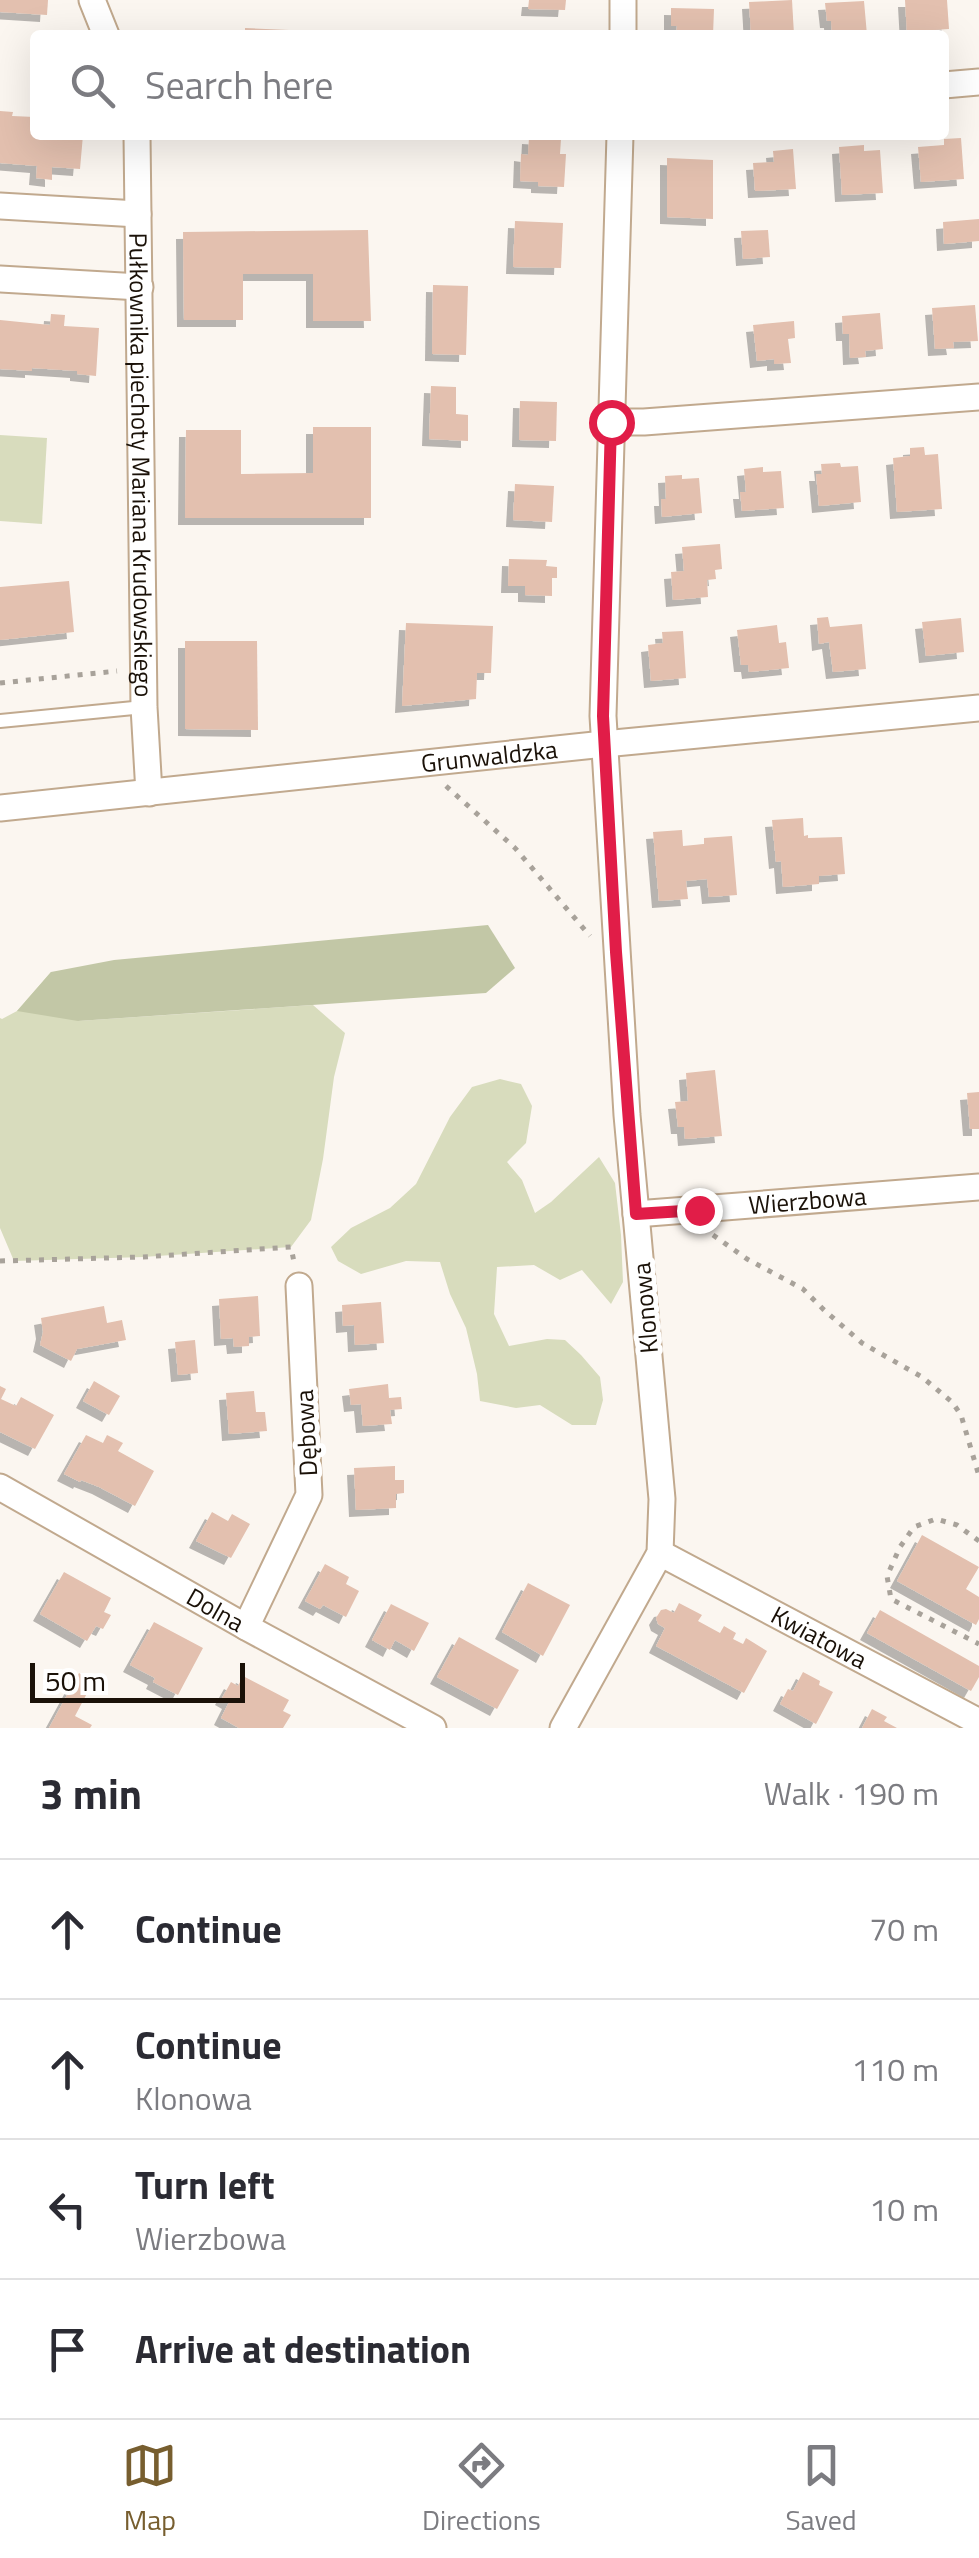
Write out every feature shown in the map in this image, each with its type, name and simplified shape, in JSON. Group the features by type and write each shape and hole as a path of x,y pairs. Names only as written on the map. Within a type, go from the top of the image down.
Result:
{"street":[{"path":"92,0 104,30"},
{"path":"622,30 624,0"},
{"path":"949,85 979,82"},
{"name":"Pułkownika piechoty Mariana Krudowskiego","path":"137,140 144,707 149,792"},
{"name":"Klonowa","path":"563,1728 660,1552 662,1499 616,952 602,686 620,140"},
{"path":"0,206 138,214"},
{"path":"0,279 140,287"},
{"path":"611,422 979,396"},
{"name":"Grunwaldzka","path":"0,808 979,708"},
{"name":"Wierzbowa","path":"636,1214 979,1187"},
{"name":"Dębowa","path":"246,1626 309,1495 299,1286"},
{"name":"Dolna","path":"0,1487 433,1728"},
{"name":"Kwiatowa","path":"660,1552 979,1722"}],"lane":[{"path":"0,721 144,707"}],"path":[{"path":"0,683 124,668"},
{"path":"435,762 438,779 514,848 602,952 616,952"},
{"path":"699,1210 706,1231 803,1290 862,1343 922,1377 952,1402 960,1415 979,1476"},
{"path":"0,1261 291,1247 299,1286"},
{"path":"979,1542 957,1526 936,1519 914,1526 888,1576 890,1599 979,1644"}],"green space":[{"path":"0,435 47,438 42,524 0,521"},
{"path":"488,925 515,968 486,993 78,1021 17,1011 51,972 114,960"},
{"path":"51,972 78,1021 313,1005 345,1033 311,1220 291,1247 14,1261 0,1228 0,1018 17,1011"},
{"path":"500,1079 521,1084 532,1106 526,1143 507,1162 522,1180 535,1213 599,1157 615,1183 623,1282 611,1304 582,1270 560,1280 534,1265 497,1267 494,1314 509,1346 565,1340 600,1377 603,1400 596,1425 572,1425 540,1405 516,1408 480,1401 466,1328 440,1262 406,1261 361,1274 338,1261 331,1247 351,1228 390,1208 416,1184 450,1117 472,1087"}],"building":[{"path":"0,0 48,0 47,15 0,12"},
{"path":"529,0 566,0 565,10 528,9"},
{"path":"792,0 794,30 751,30 749,2"},
{"path":"905,0 947,0 949,29 907,30"},
{"path":"864,1 867,30 832,30 825,3"},
{"path":"671,8 714,9 713,30 677,30 677,26 671,26"},
{"path":"0,111 30,117 30,140 83,140 80,169 52,167 52,180 36,178 37,166 0,163"},
{"path":"961,138 964,179 921,182 918,147 944,145 944,140"},
{"path":"529,140 561,140 560,154 566,154 564,187 520,181 521,154 528,155"},
{"path":"864,145 864,151 880,150 883,193 842,195 839,147"},
{"path":"793,149 796,189 755,191 753,163 774,162 773,151"},
{"path":"667,158 713,160 713,219 667,217"},
{"path":"979,219 979,241 944,244 943,222"},
{"path":"515,221 563,223 561,268 513,267"},
{"path":"368,230 371,321 313,321 313,274 243,274 243,320 184,320 183,232"},
{"path":"768,230 770,257 743,259 741,231"},
{"path":"433,285 468,286 466,355 432,354"},
{"path":"975,305 978,341 953,342 954,348 935,349 932,308"},
{"path":"880,313 883,349 865,351 866,357 850,358 849,334 843,334 842,316"},
{"path":"51,314 65,315 64,326 99,328 96,376 77,371 0,369 0,320 50,325"},
{"path":"794,321 795,338 788,339 791,363 757,361 753,325"},
{"path":"431,386 456,387 456,414 468,415 468,441 429,439"},
{"path":"520,401 557,402 556,441 519,440"},
{"path":"313,427 371,427 371,518 185,518 186,430 241,430 241,474 313,473"},
{"path":"924,447 925,455 938,454 942,509 897,512 893,458 910,456 910,448"},
{"path":"840,463 841,467 858,466 861,502 819,506 816,474 822,474 821,464"},
{"path":"763,467 763,472 781,471 784,508 742,511 740,492 746,492 744,469"},
{"path":"682,475 682,479 699,478 702,513 662,517 665,476"},
{"path":"515,484 554,486 552,522 513,520"},
{"path":"720,544 722,569 715,570 716,579 707,580 708,597 673,600 671,572 684,571 682,547"},
{"path":"509,559 547,560 546,566 557,567 557,578 552,578 552,596 525,595 525,586 508,586"},
{"path":"69,581 74,632 0,640 0,587"},
{"path":"828,617 830,627 862,624 866,669 833,672 829,642 819,644 817,618"},
{"path":"961,618 964,652 926,656 922,622"},
{"path":"406,623 493,626 491,673 477,673 476,699 402,706"},
{"path":"777,625 779,643 786,642 789,668 749,672 748,665 741,665 737,630"},
{"path":"683,631 686,678 651,681 648,645 663,643 662,632"},
{"path":"185,641 257,641 258,730 185,729"},
{"path":"803,818 804,836 808,838 842,837 845,874 819,876 819,884 783,887 772,820"},
{"path":"682,830 683,846 704,844 704,838 732,836 737,895 709,897 707,879 686,881 688,899 659,901 653,832"},
{"path":"715,1070 722,1136 685,1139 684,1127 678,1127 675,1102 688,1101 686,1073"},
{"path":"979,1092 979,1129 970,1129 967,1093"},
{"path":"258,1296 260,1336 249,1337 249,1346 234,1347 233,1338 221,1339 219,1299"},
{"path":"381,1302 384,1343 355,1345 354,1325 343,1326 342,1305"},
{"path":"104,1306 107,1323 122,1320 126,1340 77,1349 71,1361 40,1345 41,1318"},
{"path":"195,1340 198,1373 178,1375 175,1342"},
{"path":"94,1381 120,1396 109,1415 83,1401"},
{"path":"388,1384 389,1398 401,1397 402,1409 390,1410 392,1424 363,1426 361,1404 351,1405 349,1389"},
{"path":"0,1386 6,1389 1,1399 16,1406 21,1397 54,1415 35,1449 0,1432"},
{"path":"254,1391 256,1412 265,1412 267,1431 229,1434 226,1393"},
{"path":"86,1435 103,1443 107,1435 123,1443 118,1451 154,1471 135,1506 64,1474"},
{"path":"395,1466 395,1480 404,1480 404,1493 396,1494 396,1508 356,1510 354,1468"},
{"path":"212,1512 228,1521 232,1514 250,1524 231,1558 196,1541"},
{"path":"922,1535 979,1567 966,1589 979,1597 976,1625 897,1581"},
{"path":"325,1564 349,1577 346,1584 359,1591 346,1617 305,1601"},
{"path":"64,1572 111,1598 104,1612 111,1615 103,1629 96,1626 87,1641 40,1614"},
{"path":"528,1583 570,1605 543,1656 502,1632"},
{"path":"679,1603 702,1615 698,1621 720,1633 724,1626 736,1633 733,1639 743,1644 746,1638 767,1651 744,1693 656,1646 665,1628 656,1618 661,1610 674,1613"},
{"path":"391,1604 429,1623 414,1651 395,1640 390,1650 372,1640"},
{"path":"880,1610 979,1666 979,1677 971,1691 867,1633"},
{"path":"154,1622 203,1648 178,1695 130,1665"},
{"path":"459,1637 519,1670 497,1709 437,1677"},
{"path":"803,1672 833,1692 816,1724 780,1704"},
{"path":"79,1673 93,1682 75,1716 92,1725 49,1728"},
{"path":"243,1676 289,1700 283,1711 291,1715 283,1728 239,1728 221,1718 229,1702 222,1698 231,1682 238,1686"},
{"path":"872,1709 887,1717 884,1721 897,1728 862,1728"}],"route":[{"path":"611,422 602,686 616,952 636,1214 699,1210"}]}
